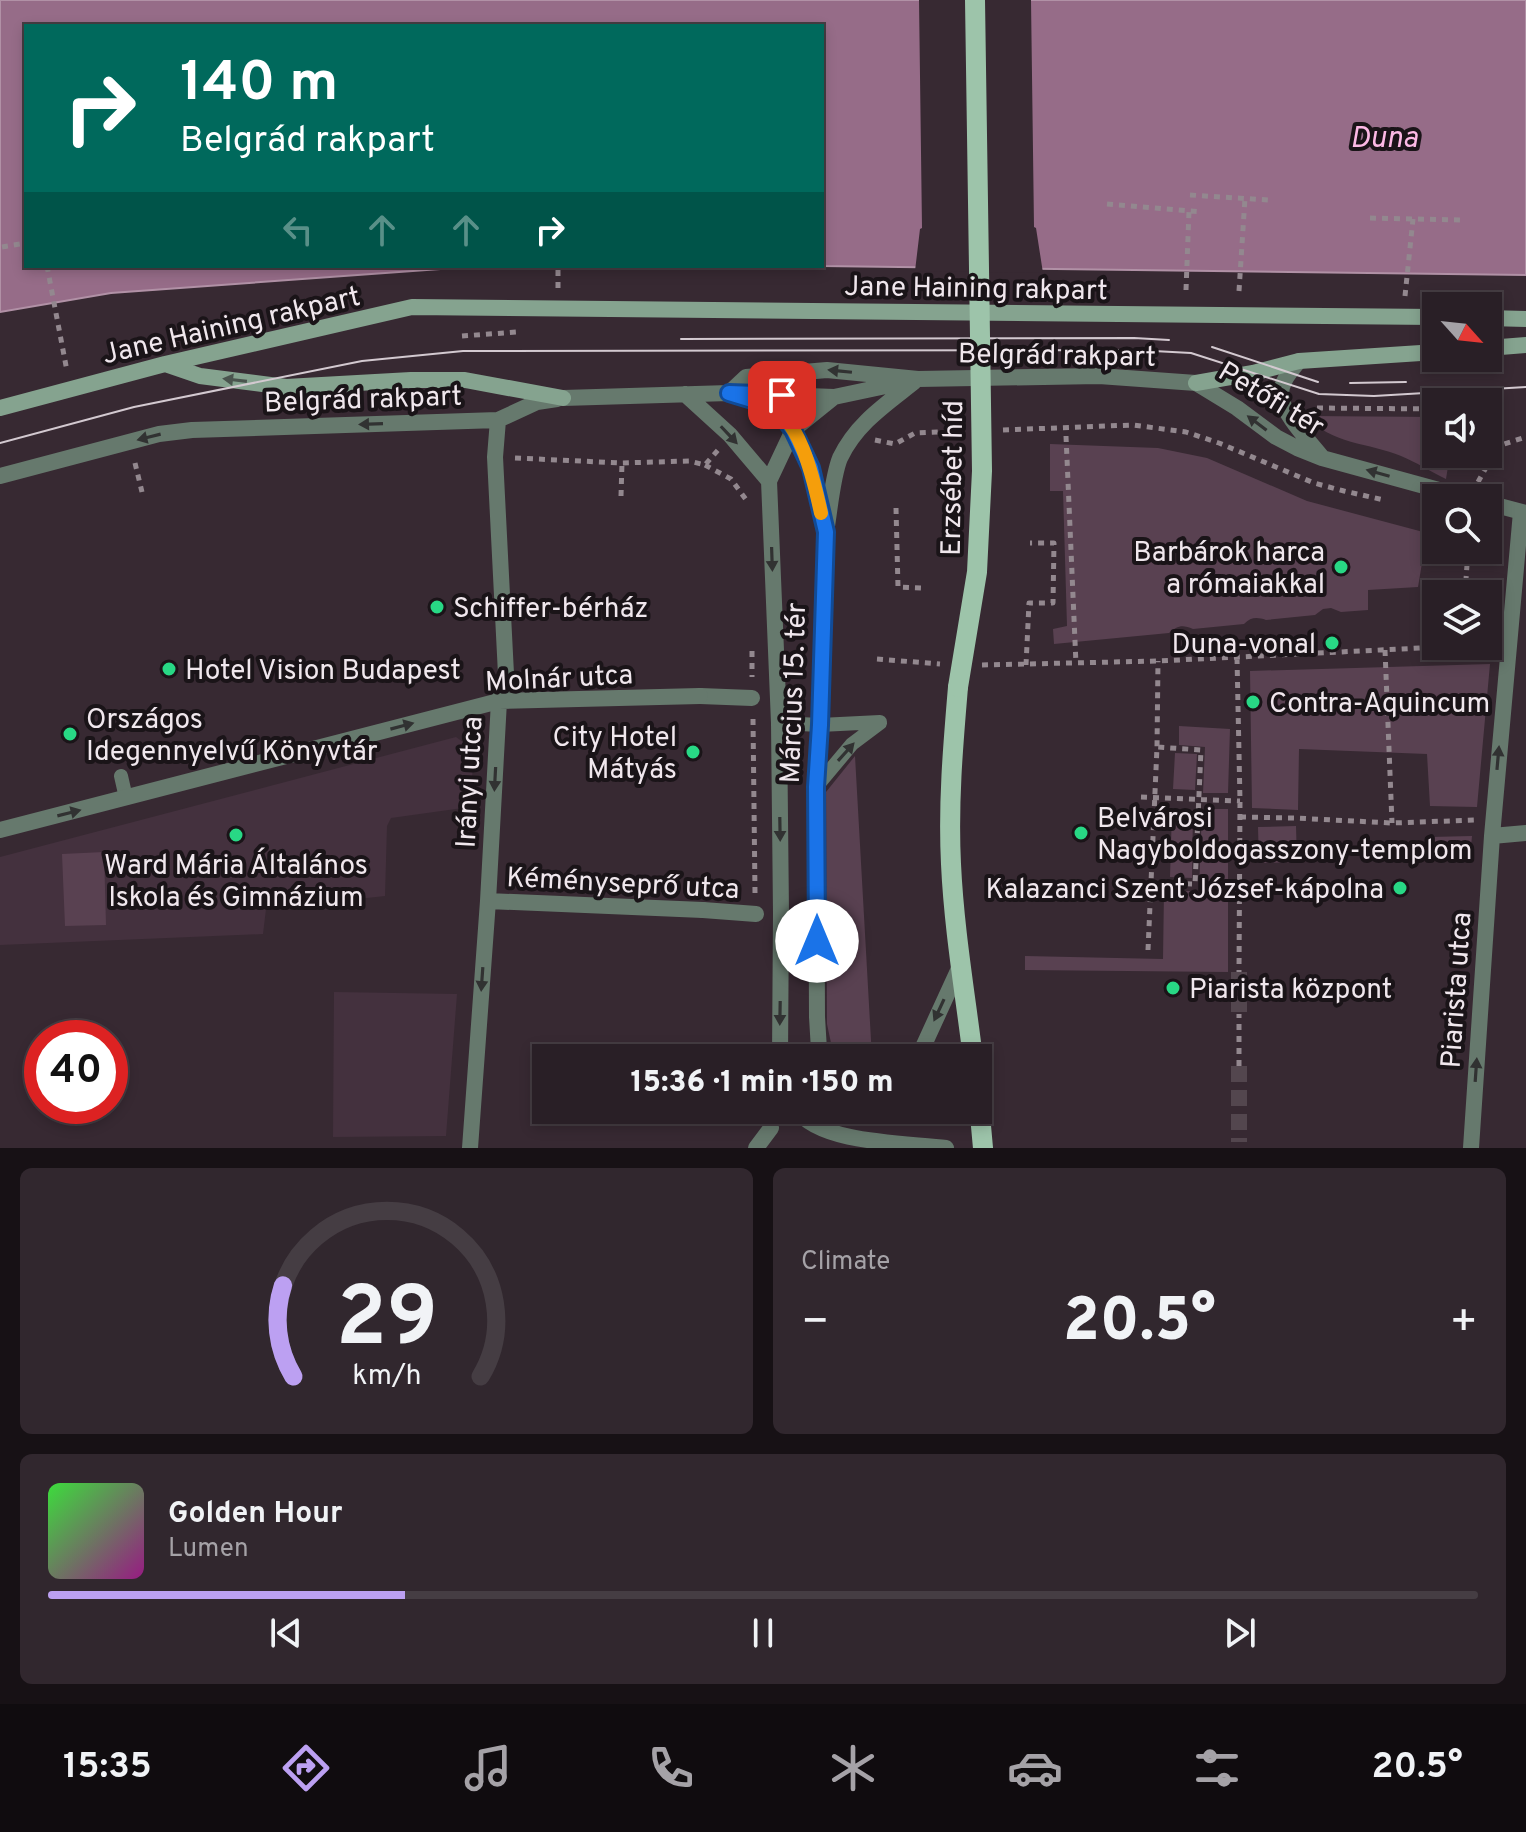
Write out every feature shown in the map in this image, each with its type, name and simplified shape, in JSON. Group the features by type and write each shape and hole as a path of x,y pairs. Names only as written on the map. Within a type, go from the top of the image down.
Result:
{"main road":[{"name":"Erzsébet híd","path":"961,959 951,865 950,821 958,687 977,572 982,471 975,0"},
{"name":"Jane Haining rakpart","path":"0,408 165,364 412,307 1422,317"},
{"path":"1502,318 1526,319"},
{"path":"1502,347 1526,345"},
{"path":"1196,383 1299,361 1422,353"},
{"path":"165,364 200,376 286,387 465,380 563,398"},
{"path":"961,959 971,1044"},
{"path":"981,1124 983,1148"}],"street":[{"name":"Petőfi tér","path":"1299,361 1283,383 1281,396 1285,409 1322,458"},
{"name":"Belgrád rakpart","path":"729,393 746,377 827,370 918,379 1099,376 1196,383"},
{"path":"826,532 839,460 856,431 918,379"},
{"name":"Belgrád rakpart","path":"0,476 159,434 192,430 498,420 537,402 563,398 729,393 834,397 918,379"},
{"name":"Petőfi tér","path":"1196,383 1297,448 1322,458 1437,484"},
{"name":"Március 15. tér","path":"729,393 775,407 793,430 811,468 826,532 816,787 819,1044"},
{"path":"685,394 730,435 769,481"},
{"name":"Március 15. tér","path":"780,1044 779,723 769,481 793,430 834,397"},
{"name":"Irányi utca","path":"470,1148 499,701 506,674 495,457 498,420"},
{"path":"1502,506 1524,512 1492,828 1526,833"},
{"name":"Molnár utca","path":"0,830 499,701 700,696 752,698"},
{"name":"Piarista utca","path":"1471,1148 1490,982 1492,828"},
{"name":"Kéményseprő utca","path":"488,901 756,914"},
{"path":"924,1044 961,959"},
{"path":"816,1124 826,1130 860,1139 946,1148"},
{"path":"756,1148 771,1128"}],"lane":[{"path":"779,723 820,725 880,722 852,744 816,787"},
{"path":"121,776 126,798"}],"path":[{"path":"1190,195 1269,200"},
{"path":"1239,291 1245,198"},
{"path":"1107,204 1202,212"},
{"path":"1186,290 1189,211"},
{"path":"1370,218 1460,220"},
{"path":"1405,297 1413,219"},
{"path":"2,247 24,243"},
{"path":"47,268 70,390"},
{"path":"558,268 558,288"},
{"path":"1317,408 1422,409"},
{"path":"993,430 1133,425 1186,432 1314,483 1390,501"},
{"path":"895,444 915,433 962,431"},
{"path":"705,465 730,435"},
{"path":"1066,436 1076,664"},
{"path":"1502,445 1526,437"},
{"path":"130,442 142,492"},
{"path":"495,457 622,463 689,461 705,465 731,479 746,499 748,512"},
{"path":"621,496 622,463"},
{"path":"896,508 898,587 922,588"},
{"path":"1026,665 1029,603 1053,603 1054,543 1030,543"},
{"path":"976,665 1237,658 1422,648"},
{"path":"1385,650 1392,823"},
{"path":"752,651 756,914"},
{"path":"1237,658 1239,972"},
{"path":"877,659 947,664"},
{"path":"1148,950 1158,661"},
{"path":"1150,883 1195,884 1201,750 1157,747"},
{"path":"1141,797 1240,801"},
{"path":"1240,817 1492,828"},
{"path":"1239,1014 1239,1066"}],"shaded area":[{"path":"1308,416 1422,417 1422,467 1401,456 1338,438"},
{"path":"1050,444 1158,448 1207,458 1307,501 1422,532 1418,587 1368,590 1368,610 1341,612 1331,608 1315,615 1266,620 1254,618 1244,624 1193,629 1180,626 1169,633 1054,644 1053,629 1067,626 1063,491 1050,491"},
{"path":"1424,468 1448,468 1446,479"},
{"path":"1490,664 1477,807 1430,806 1427,754 1299,749 1298,810 1252,808 1250,671"},
{"path":"1179,726 1230,729 1228,793 1203,793 1205,747 1179,745"},
{"name":"Ward Mária Általános Iskola és Gimnázium","path":"456,737 474,750 470,807 391,818 387,826 385,896 266,909 263,934 0,945 0,857"},
{"path":"1175,753 1197,754 1195,790 1173,789"},
{"path":"855,756 871,1044 832,1044 827,1024 826,792"},
{"path":"1202,809 1228,809 1228,972 1025,970 1025,956 1163,959 1164,891 1199,891"},
{"path":"1172,810 1193,810 1192,878 1170,877"},
{"path":"1296,826 1297,862 1259,863 1258,827"},
{"path":"1472,836 1470,857 1429,859 1430,837"},
{"path":"104,852 106,925 65,926 62,854"},
{"path":"334,992 457,994 446,1136 333,1137"}],"water":[{"name":"Duna","path":"0,0 1526,0 1526,275 824,266 824,24 24,24 24,268 455,268 111,293 0,312"}],"pier":[{"path":"919,0 1031,0 1034,227 1043,273 915,271 922,228"}],"tunnel":[{"path":"1239,972 1239,1014"},
{"path":"1239,1066 1239,1142"}],"tram line":[{"path":"681,339 1169,340"},
{"path":"1212,347 1318,382"},
{"path":"0,443 134,407 362,361 463,351 1135,350 1191,353 1319,394 1374,396 1526,387"},
{"path":"1350,383 1406,382"}],"slow traffic":[{"path":"764,404 775,407 793,430 811,468 821,513"}],"place":[{"name":"Barbárok harca a rómaiakkal","path":"1341,567"},
{"name":"Schiffer-bérház","path":"437,607"},
{"name":"Duna-vonal","path":"1332,643"},
{"name":"Hotel Vision Budapest","path":"169,669"},
{"name":"Contra-Aquincum","path":"1253,702"},
{"name":"Országos Idegennyelvű Könyvtár","path":"70,734"},
{"name":"City Hotel Mátyás","path":"693,752"},
{"name":"Belvárosi Nagyboldogasszony-templom","path":"1081,833"},
{"name":"Ward Mária Általános Iskola és Gimnázium","path":"236,835"},
{"name":"Kalazanci Szent József-kápolna","path":"1400,888"},
{"name":"Piarista központ","path":"1173,988"}],"route":[{"path":"782,395 729,393 775,407 793,430 811,468 826,532 816,787 817,941"}]}
